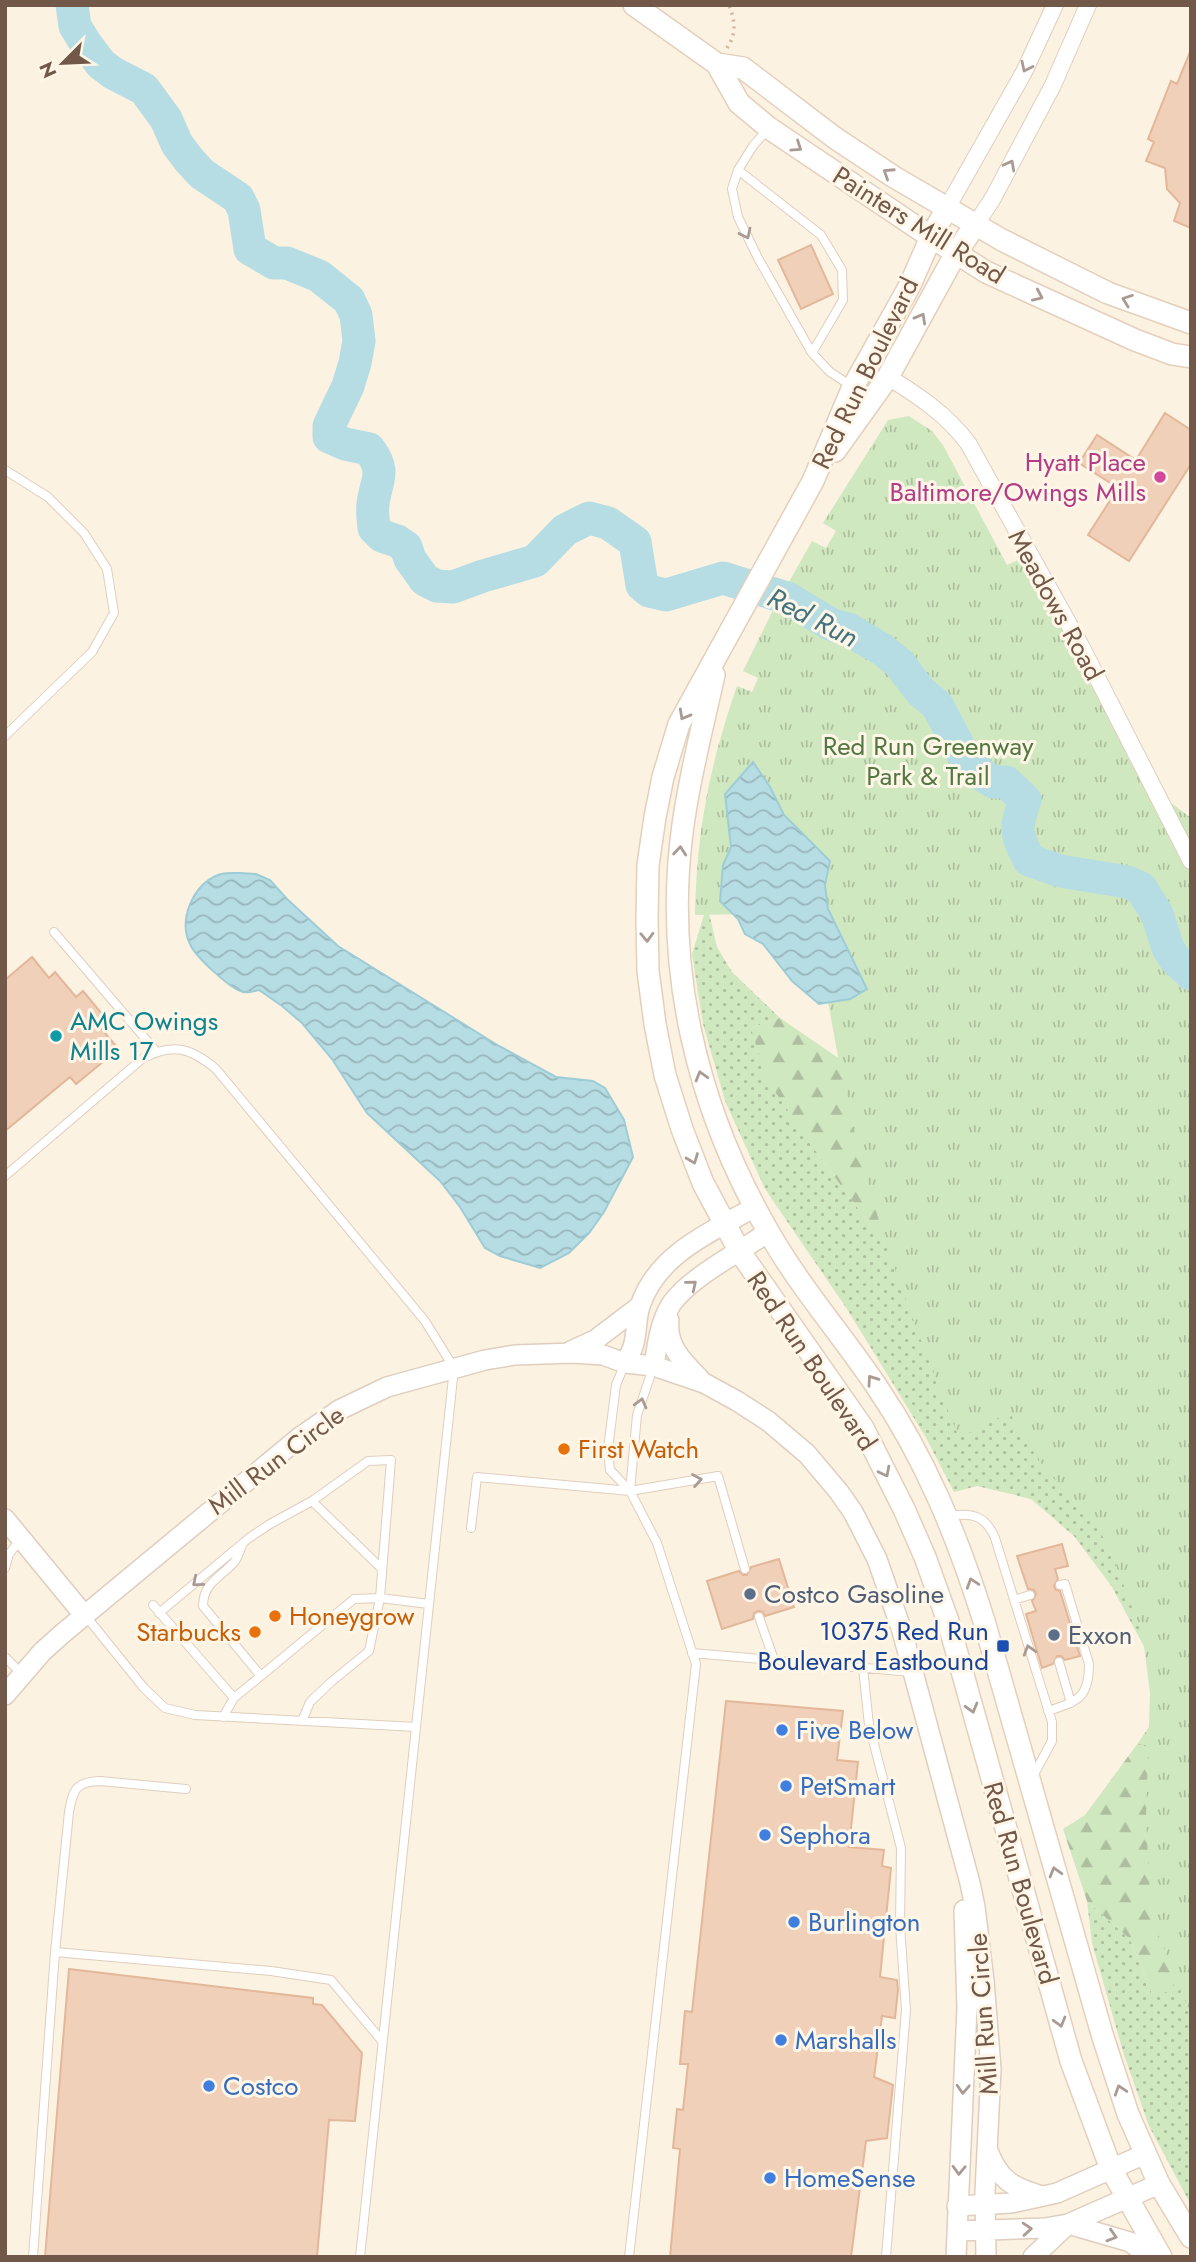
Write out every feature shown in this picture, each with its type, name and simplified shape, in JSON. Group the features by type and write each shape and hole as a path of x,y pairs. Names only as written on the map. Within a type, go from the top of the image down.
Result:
{"main road":[{"name":"Painters Mill Road","path":"635,5 717,64 739,103 769,128 986,272 1135,340 1172,354 1191,357"},
{"name":"Painters Mill Road","path":"717,64 743,68 845,144 894,177 976,225 1108,293 1191,323"},
{"name":"Red Run Boulevard","path":"947,208 910,285 853,387 813,481 679,724 663,778 649,865 647,919 650,984 665,1074 703,1183 740,1252 863,1428 925,1557 948,1621 1071,2061 1111,2169 1161,2257"},
{"name":"Red Run Boulevard","path":"813,481 875,398 956,253 976,225"},
{"name":"Red Run Boulevard","path":"718,656 689,787 678,871 680,968 687,1018 699,1070 713,1116 734,1167 768,1233 899,1421 934,1484 977,1599 1102,2034 1128,2114 1159,2184 1191,2237"}],"street":[{"name":"Red Run Boulevard","path":"947,208 1024,72 1055,5"},
{"name":"Red Run Boulevard","path":"976,225 1053,85 1088,5"},
{"name":"Meadows Road","path":"888,377 933,406 954,425 968,443 1081,646 1191,861"},
{"path":"625,1363 634,1344 640,1306 656,1275 671,1258 696,1240 755,1207"},
{"path":"654,1366 664,1319 672,1304 693,1284 768,1233"},
{"path":"672,1304 668,1324 672,1345 681,1360 704,1383"},
{"path":"563,1353 595,1340 640,1306"},
{"name":"Mill Run Circle","path":"5,1695 42,1652 84,1615 281,1452 320,1422 361,1398 387,1387 454,1368 515,1355 563,1353 603,1355 625,1363 654,1366 704,1383 737,1401 768,1421 807,1454 853,1512 881,1570 913,1672 975,1907 986,1993 991,2069 986,2257"},
{"path":"5,1519 84,1615"},
{"name":"Mill Run Circle","path":"954,1826 964,1914 967,1972 956,2257"},
{"path":"987,2148 1002,2177 1020,2190 1043,2197"},
{"path":"957,2206 986,2206 1043,2197 1145,2154"},
{"path":"957,2231 1045,2228 1068,2224 1159,2184"},
{"path":"1033,2257 1068,2224"},
{"path":"1068,2224 1130,2242 1151,2257"}],"lane":[{"path":"769,128 753,146 738,170 732,188 738,217 812,353 830,372 875,398"},
{"path":"738,170 821,235 842,270 843,300 812,353"},
{"path":"5,471 48,497 84,533 107,569 114,613 92,652 5,736"},
{"path":"54,932 156,1051"},
{"path":"5,1176 142,1059 156,1051 180,1049 203,1058 216,1069 425,1321 454,1368 360,2257"},
{"path":"625,1363 616,1385 608,1449 610,1470 630,1491 657,1543 696,1664 629,2257"},
{"path":"630,1491 638,1415 654,1366"},
{"path":"159,1613 270,1524 312,1501 368,1461 391,1460 380,1598 369,1651 310,1702 302,1721"},
{"path":"471,1528 477,1477 630,1491 718,1476 745,1569"},
{"path":"312,1501 382,1569"},
{"path":"947,1517 977,1517 990,1526 1014,1600 1052,1722 1052,1741 1030,1782"},
{"path":"5,1568 9,1554 22,1538"},
{"path":"243,1543 236,1560 209,1583 203,1606 260,1675"},
{"path":"1048,1711 1071,1703 1082,1695 1086,1688 1089,1664 1065,1584 1060,1586"},
{"path":"1014,1600 1030,1595"},
{"path":"223,1717 234,1698 354,1599 380,1598 429,1604"},
{"path":"153,1605 234,1698"},
{"path":"84,1615 144,1688 165,1708 195,1715 416,1727"},
{"path":"759,1618 774,1660"},
{"path":"692,1653 913,1672"},
{"path":"5,1657 23,1675"},
{"path":"1059,1662 1071,1703"},
{"path":"863,1668 869,1724 901,1848 900,1926 906,2010 886,2257"},
{"path":"33,2257 55,1952 72,1797 77,1787 87,1782 100,1781 186,1789"},
{"path":"55,1952 271,1971 331,1980 382,2041"}],"path":[{"path":"717,64 732,40 735,29 729,5"}],"green space":[{"name":"Red Run Greenway Park & Trail","path":"909,416 932,431 943,445 1007,565 1025,557 1166,799 1191,818 1191,2016 1151,1916 1146,1818 1150,1693 1138,1623 1109,1547 1094,1522 1046,1470 1016,1427 1010,1412 959,1438 899,1280 868,1183 837,1049 815,913 695,915 698,854 706,799 719,744 737,686 752,692 758,678 743,671 812,541 826,548 836,531 823,523 888,420"},
{"path":"707,905 717,947 732,972 780,1018 751,1028 817,1153 946,1327 1191,1604 1191,1769 1138,1743 1151,1724 1155,1698 1148,1654 1112,1587 1074,1536 1031,1499 977,1486 954,1492 925,1436 847,1309 765,1189 725,1101 703,1024 692,954"},
{"path":"780,1018 872,1081 946,1328 817,1153 765,1077 751,1028"},
{"path":"1138,1743 1191,1769 1191,1962 1168,1992 1152,1994 1130,1939 1087,1901 1063,1829 1085,1815"},
{"path":"1087,1901 1130,1939 1152,1994 1191,1962 1191,2205 1149,2126 1124,2055 1092,1943"}],"water":[{"path":"753,762 784,815 830,861 825,885 828,909 867,989 850,999 819,1004 792,981 763,944 745,934 738,919 720,901 723,865 731,847 725,794"},
{"path":"223,873 256,874 270,880 338,946 499,1046 556,1077 593,1081 605,1088 624,1120 633,1157 604,1212 589,1233 569,1253 540,1268 500,1256 485,1248 460,1207 440,1181 367,1113 332,1059 302,1023 259,990 237,990 199,956 187,935 190,904 209,880"}],"building":[{"path":"1190,52 1191,228 1174,221 1180,203 1167,189 1165,168 1146,161 1154,142 1148,139 1171,81 1177,84"},
{"path":"811,245 833,294 801,309 778,260"},
{"path":"1165,413 1191,430 1191,464 1129,561 1088,535 1118,488 1079,463 1097,435 1136,460"},
{"name":"AMC Owings Mills 17","path":"32,957 49,978 55,972 76,997 83,991 107,1020 99,1026 116,1046 113,1050 115,1052 76,1084 70,1077 5,1131 5,980"},
{"name":"Exxon","path":"1062,1544 1068,1566 1055,1569 1058,1579 1054,1586 1060,1591 1080,1656 1065,1660 1057,1656 1053,1664 1042,1668 1026,1614 1036,1611 1032,1601 1036,1594 1034,1590 1028,1589 1017,1556"},
{"name":"Costco Gasoline","path":"779,1559 794,1607 765,1616 758,1611 754,1613 753,1619 722,1629 707,1581 739,1571 747,1575 751,1567"},
{"path":"726,1701 843,1711 837,1760 858,1762 849,1847 884,1850 882,1866 891,1868 880,1977 897,1980 898,1990 895,2018 882,2016 874,2077 893,2085 887,2138 866,2141 851,2257 670,2257 680,2149 673,2148 677,2109 683,2110 688,2064 680,2064 685,2011 692,2012"},
{"name":"Costco","path":"69,1969 313,1998 313,2004 322,2005 362,2053 355,2121 329,2120 317,2257 45,2257"}],"waterway":[{"name":"Red Run","path":"72,5 75,26 101,64 144,89 166,119 177,144 189,160 202,174 238,198 244,210 250,249 274,263 287,263 319,276 349,300 356,315 359,341 348,386 329,426 329,437 345,444 369,449 379,470 374,495 374,528 382,536 406,547 410,559 425,580 437,586 453,587 535,561 565,530 589,518 608,523 635,542 642,585 649,591 666,595 723,578 787,598 832,625 848,629 899,663 921,692 937,705 965,758 984,776 994,782 1006,782 1025,800 1018,830 1029,860 1060,871 1127,882 1141,888 1157,914 1168,948 1191,974"}],"place":[{"name":"Hyatt Place Baltimore/Owings Mills","path":"1160,477"},
{"name":"AMC Owings Mills 17","path":"56,1036"},
{"name":"First Watch","path":"564,1449"},
{"name":"Costco Gasoline","path":"750,1594"},
{"name":"Honeygrow","path":"275,1616"},
{"name":"Starbucks","path":"255,1632"},
{"name":"Exxon","path":"1054,1635"},
{"name":"10375 Red Run Boulevard Eastbound","path":"1003,1646"},
{"name":"Five Below","path":"782,1730"},
{"name":"PetSmart","path":"786,1786"},
{"name":"Sephora","path":"765,1835"},
{"name":"Burlington","path":"794,1922"},
{"name":"Marshalls","path":"781,2040"},
{"name":"Costco","path":"209,2086"},
{"name":"HomeSense","path":"770,2178"}]}
